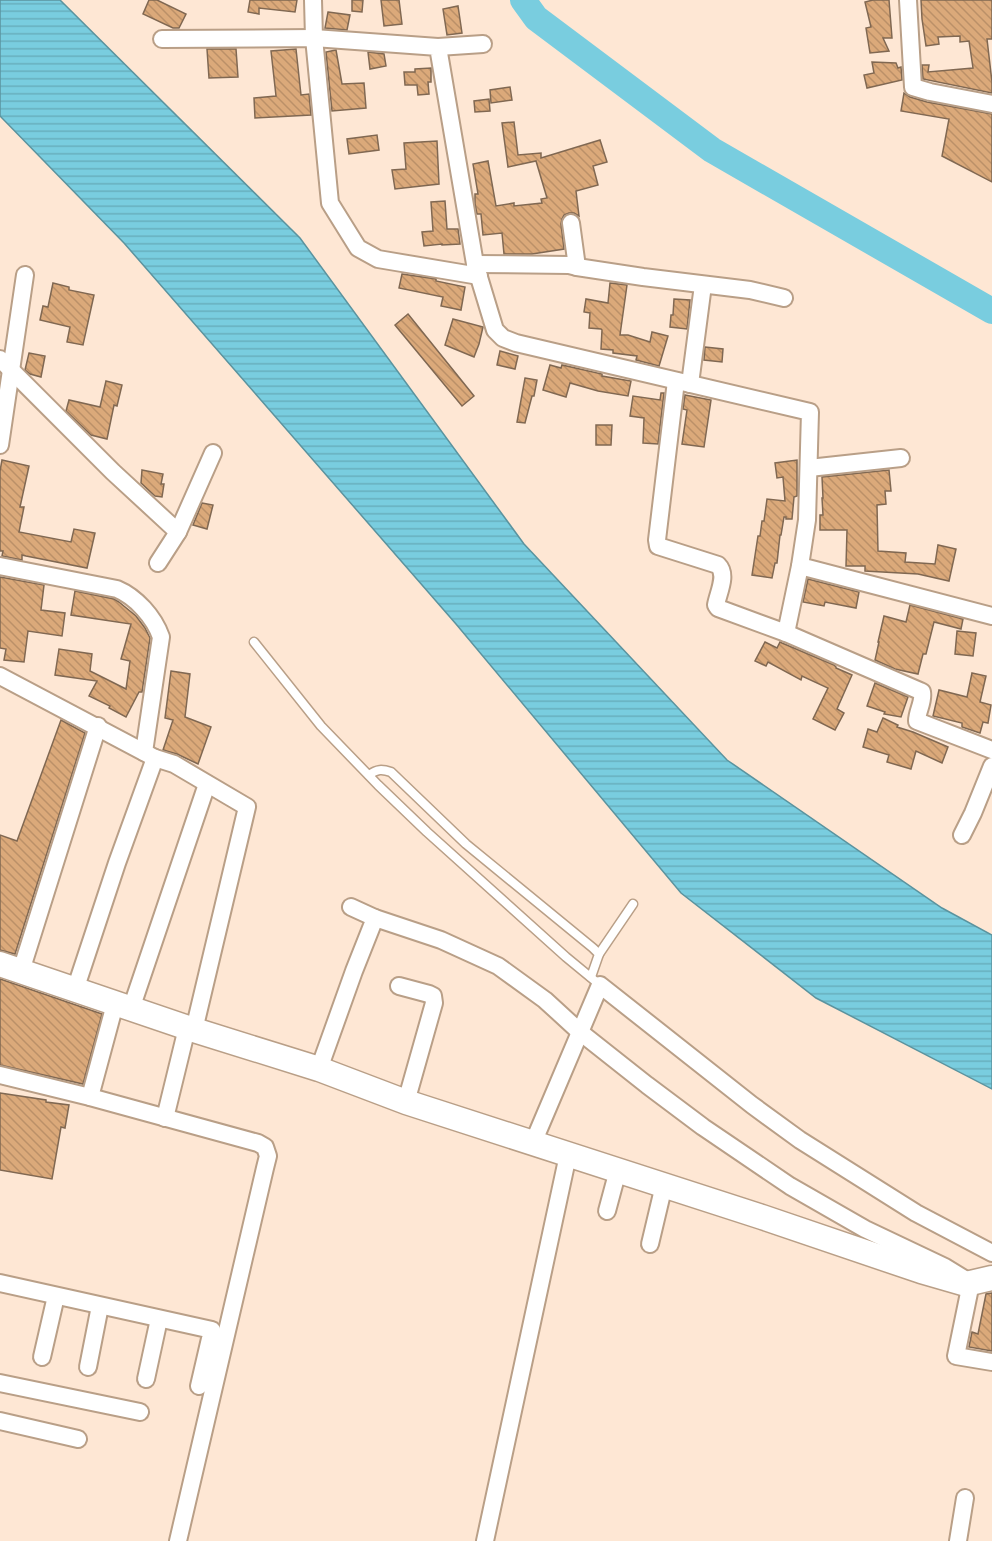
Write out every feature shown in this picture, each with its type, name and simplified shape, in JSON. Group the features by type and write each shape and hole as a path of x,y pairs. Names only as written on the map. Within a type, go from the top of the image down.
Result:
{"street":[{"path":"314,0 314,38 330,203 358,248 378,259 477,270 569,265 784,298"},
{"path":"908,0 911,85 930,92 992,104"},
{"path":"162,39 314,38 438,47 483,44"},
{"path":"438,47 477,270 495,330 503,338 516,343 810,412 807,520 786,633"},
{"path":"571,223 577,267"},
{"path":"0,445 5,364 25,275"},
{"path":"703,285 683,382 657,540 658,546 717,565 722,569 723,575 716,605 718,608 786,633 922,692 917,721 992,750"},
{"path":"5,364 113,472 178,532"},
{"path":"158,562 178,532 213,453"},
{"path":"810,468 901,458"},
{"path":"0,566 117,589 147,612 161,637 150,755 75,990"},
{"path":"800,566 992,616"},
{"path":"0,676 150,755 174,764 247,807 191,1029 165,1118"},
{"path":"98,726 10,967 191,1029 319,1069 406,1102 921,1271 961,1283 981,1280"},
{"path":"962,835 992,766"},
{"path":"90,1097 207,784"},
{"path":"351,907 375,918 441,940 490,962 545,1000 580,1032 646,1085 790,1186 865,1229 981,1280"},
{"path":"319,1069 375,918"},
{"path":"533,1143 580,1032 595,981 800,1140 916,1213 992,1253"},
{"path":"399,986 429,994 434,1000 406,1102"},
{"path":"0,1075 90,1097 258,1143 265,1147 268,1156 178,1541"},
{"path":"485,1541 568,1155"},
{"path":"608,1211 618,1170"},
{"path":"650,1244 664,1185"},
{"path":"981,1280 956,1356 992,1362"},
{"path":"0,1285 212,1330 198,1386"},
{"path":"42,1357 56,1296"},
{"path":"88,1367 100,1306"},
{"path":"146,1379 159,1319"},
{"path":"0,1383 140,1413"},
{"path":"0,1421 78,1439"},
{"path":"958,1541 964,1498"}],"lane":[{"path":"254,642 321,726 378,785 427,832 595,981"},
{"path":"369,775 375,770 391,771 466,844 599,954"},
{"path":"595,981 599,954 633,904"}],"water":[{"path":"0,0 60,0 300,238 524,544 727,760 942,908 992,935 992,1089 816,998 681,893 456,624 124,243 0,116"}],"building":[{"path":"149,0 157,0 186,14 179,28 173,28 143,14"},
{"path":"250,0 297,0 295,12 259,8 259,14 248,12"},
{"path":"352,0 363,0 362,12 352,11"},
{"path":"381,0 399,0 402,24 384,26"},
{"path":"889,0 892,38 883,38 889,51 870,53 866,28 871,27 865,2"},
{"path":"921,0 992,0 992,39 987,39 992,93 923,79 922,65 929,65 928,72 973,68 969,41 960,42 960,36 938,37 939,44 926,46"},
{"path":"458,6 462,33 447,35 443,9"},
{"path":"328,12 350,15 347,30 325,28"},
{"path":"207,49 236,49 238,77 209,78"},
{"path":"296,49 301,95 309,94 311,115 255,118 254,98 276,96 271,51"},
{"path":"336,50 342,84 364,83 366,108 332,111 326,52"},
{"path":"368,52 384,54 386,66 370,69"},
{"path":"872,62 896,63 898,68 901,67 902,80 867,88 864,75 874,73"},
{"path":"431,68 431,82 428,82 429,94 418,95 417,85 405,85 404,72"},
{"path":"510,87 512,100 491,103 490,90"},
{"path":"904,93 927,102 992,114 992,182 942,156 949,119 901,111"},
{"path":"489,99 490,111 475,112 474,101"},
{"path":"514,122 518,155 541,153 541,158 600,140 607,162 593,166 598,185 576,191 579,216 569,213 562,219 564,249 532,254 504,254 502,233 483,235 481,214 477,214 475,204 475,194 478,194 473,164 488,161 496,206 514,203 514,206 542,203 541,199 547,198 536,161 508,167 502,123"},
{"path":"377,135 379,150 349,154 347,139"},
{"path":"437,141 439,184 395,189 392,170 406,169 404,143"},
{"path":"445,201 447,229 458,229 460,244 424,246 422,232 433,231 431,202"},
{"path":"402,274 436,279 436,281 465,287 461,310 441,306 443,297 399,288"},
{"path":"53,283 69,287 69,290 94,295 83,345 67,342 70,327 40,320 43,306 48,307"},
{"path":"610,283 627,285 620,335 628,335 650,342 652,332 668,336 659,366 636,360 637,356 601,349 602,330 589,328 590,313 584,312 586,299 608,303"},
{"path":"674,299 690,300 687,329 670,327"},
{"path":"408,314 474,396 462,406 395,325"},
{"path":"453,319 483,327 474,357 445,345"},
{"path":"705,347 723,349 722,362 704,360"},
{"path":"500,351 518,356 515,369 497,365"},
{"path":"29,353 45,356 41,377 25,370"},
{"path":"550,365 561,368 562,365 631,381 628,396 570,383 566,397 543,390"},
{"path":"525,378 537,380 525,423 517,422"},
{"path":"106,381 122,385 117,406 114,405 107,439 91,435 66,411 69,400 100,407"},
{"path":"661,393 664,393 658,444 643,443 644,418 630,416 633,396 660,400"},
{"path":"685,395 711,400 704,447 682,444 687,410 683,409"},
{"path":"596,425 612,425 611,445 596,445"},
{"path":"2,460 29,466 20,507 24,507 19,532 71,542 74,529 95,533 87,568 22,555 22,560 2,556 3,551 0,551 0,471"},
{"path":"797,460 797,496 794,497 792,519 784,517 777,563 775,563 772,578 752,575 767,499 785,501 783,477 777,478 775,463"},
{"path":"142,470 163,474 162,497 155,496 141,483"},
{"path":"889,470 891,491 885,491 886,504 877,505 878,551 906,553 905,562 935,564 938,545 956,549 949,581 918,574 865,571 865,566 846,566 847,530 820,530 820,515 823,515 822,477"},
{"path":"202,503 213,505 207,529 193,525"},
{"path":"0,577 44,585 41,610 65,613 62,636 28,631 24,662 4,660 6,649 0,648"},
{"path":"808,579 859,592 856,608 825,602 824,606 803,602"},
{"path":"75,591 119,602 136,616 150,638 142,692 139,692 126,717 89,696 97,681 55,675 59,649 92,654 90,671 126,689 130,661 121,659 131,624 71,615"},
{"path":"910,605 963,619 961,629 934,622 918,674 895,669 875,660 884,616 906,622"},
{"path":"957,631 976,633 973,656 955,654"},
{"path":"765,642 777,648 780,642 852,675 837,709 844,713 835,730 813,719 828,688 802,676 801,680 768,662 766,666 755,661"},
{"path":"171,671 190,674 185,717 211,727 198,764 163,750 173,720 165,718"},
{"path":"972,673 986,676 980,702 991,705 988,723 983,722 980,733 962,727 962,723 933,716 939,690 967,697"},
{"path":"875,683 908,697 901,717 884,714 885,712 867,706"},
{"path":"883,718 898,725 897,727 948,747 942,763 916,751 911,769 887,762 889,755 863,747 868,729 877,732"},
{"path":"61,720 85,733 15,954 0,950 0,835 17,841"},
{"path":"0,979 102,1014 83,1084 0,1065"},
{"path":"0,1093 69,1105 65,1128 61,1127 52,1179 0,1170"},
{"path":"992,1293 992,1351 969,1347 972,1332 978,1334 986,1294"}],"waterway":[{"path":"523,0 536,18 712,150 992,311"}]}
